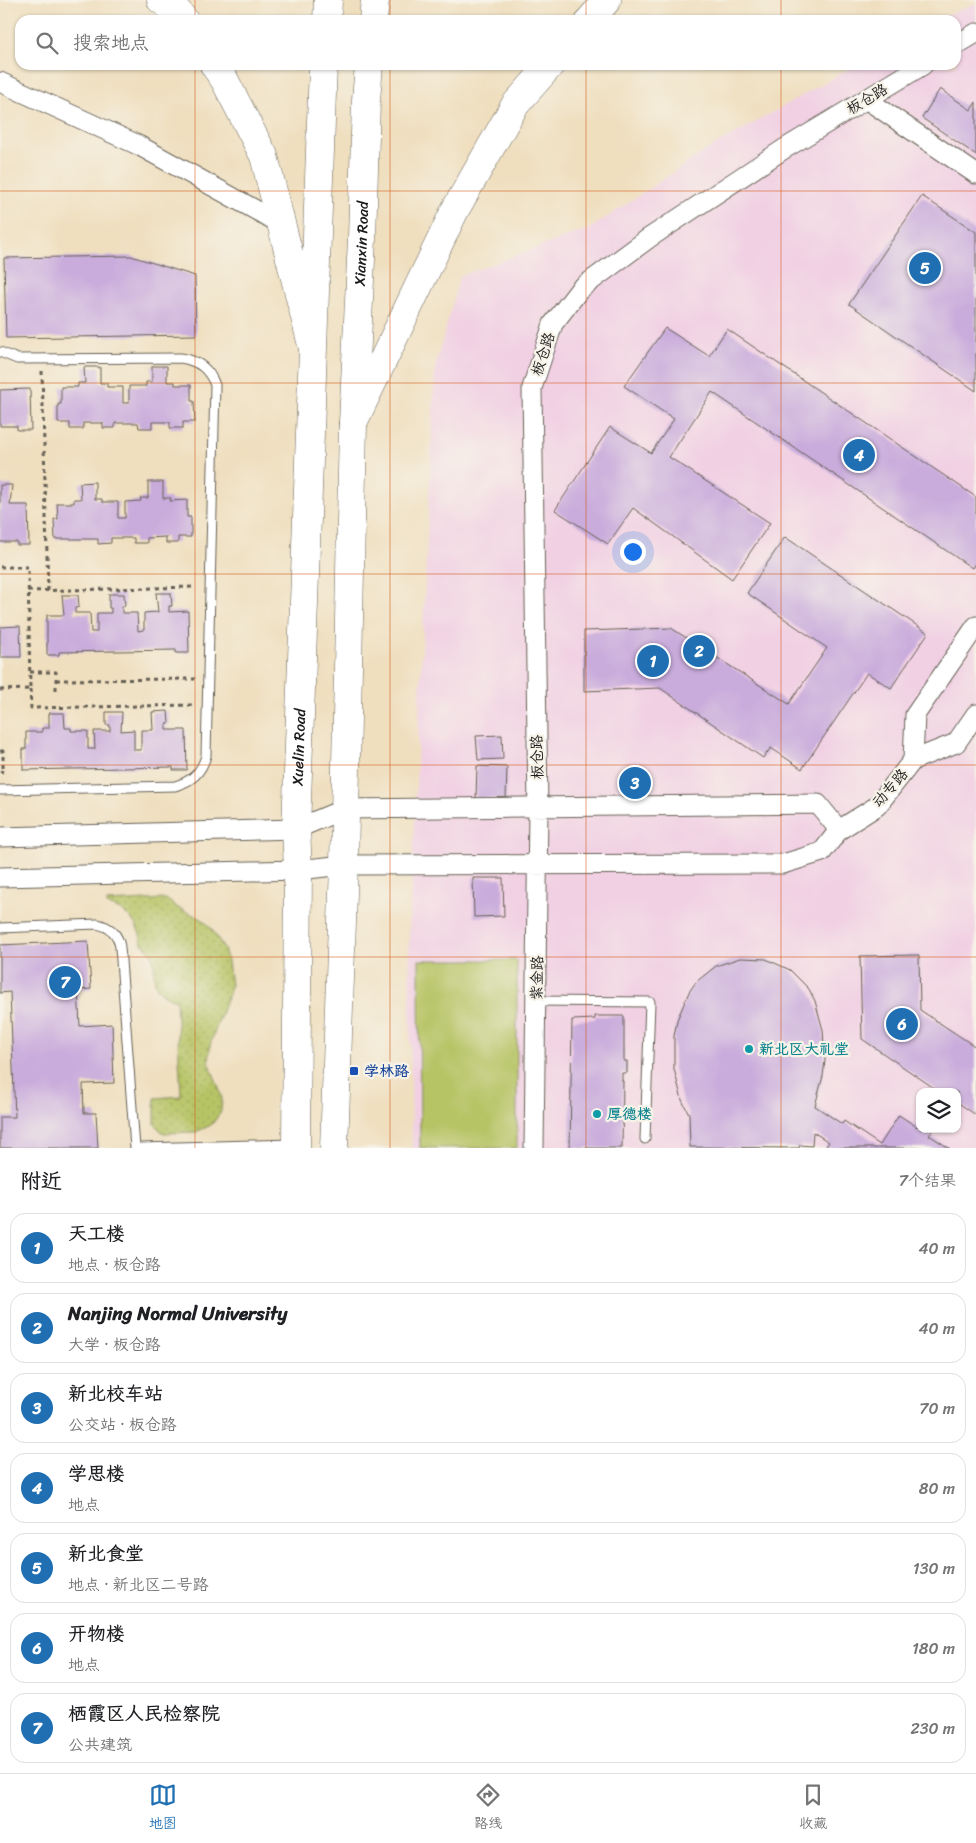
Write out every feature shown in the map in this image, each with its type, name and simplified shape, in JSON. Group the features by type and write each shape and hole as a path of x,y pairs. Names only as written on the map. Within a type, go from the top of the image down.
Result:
{"main road":[{"path":"161,0 180,15"},
{"path":"327,15 328,0"},
{"path":"374,15 375,0"},
{"path":"594,15 607,0"},
{"path":"312,345 323,70"},
{"name":"Xianxin Road","path":"353,423 369,70"},
{"path":"334,1148 344,865 353,423 455,210 515,104 546,70"},
{"path":"219,72 264,156 312,345"},
{"name":"Xuelin Road","path":"296,1146 298,870 296,830 312,345"}],"street":[{"path":"961,42 976,33"},
{"name":"板仓路","path":"538,808 532,388 553,324 580,289 649,238 784,149 915,70"},
{"path":"0,82 138,145 281,224"},
{"path":"866,100 976,174"},
{"path":"976,626 915,715 914,760 956,743 976,714"},
{"name":"动专路","path":"839,830 878,806 914,760"},
{"path":"0,837 296,830 344,809 818,804 839,830 822,852 783,864 344,865 298,870 0,877"},
{"name":"紫金路","path":"534,1148 538,808"}],"lane":[{"path":"0,352 17,359 182,358 196,361 207,369 215,385 206,756 200,772 185,783 175,786 0,790"},
{"path":"0,928 97,924 105,926 116,935 120,948 135,1148"},
{"path":"536,1001 650,1002 645,1139"},
{"path":"141,1148 296,1146"}],"path":[{"path":"42,359 48,591"},
{"path":"0,568 28,567 31,708 208,704"},
{"path":"28,591 211,586"},
{"path":"30,672 56,672 56,693"},
{"path":"56,680 208,679"},
{"path":"0,690 30,689"},
{"path":"0,751 3,751 3,772 0,772"}],"shaded area":[{"path":"976,3 976,1148 412,1148 409,936 435,367 460,276 591,228 705,151 847,70 961,70 961,15 948,15"}],"green space":[{"path":"166,899 178,908 202,919 211,928 224,949 228,961 231,986 210,1045 209,1063 222,1099 221,1111 211,1125 196,1132 164,1133 155,1124 155,1098 181,1096 176,1000 164,995 158,989 155,981 153,958 142,944 138,930 131,918 120,910 107,905 107,902"},
{"path":"419,960 517,960 517,1148 420,1148"}],"building":[{"path":"940,89 971,110 976,102 976,155 922,118"},
{"path":"922,196 976,232 976,391 849,304"},
{"path":"131,256 195,276 196,335 6,338 4,258"},
{"path":"665,328 709,356 727,329 976,497 976,562 972,568 712,392 669,457 770,523 732,579 633,508 608,544 555,510 610,427 651,453 674,419 624,386"},
{"path":"152,366 167,366 167,382 175,382 175,385 191,385 191,401 194,401 195,422 183,422 183,428 170,428 170,422 152,422 152,428 139,428 138,423 115,423 115,428 103,428 103,423 83,423 83,429 70,429 70,423 58,423 58,404 61,404 61,387 78,387 78,383 85,383 84,367 100,367 100,383 107,383 107,387 123,387 123,403 129,403 129,386 146,386 146,382 152,382"},
{"path":"30,389 31,430 17,430 17,426 0,426 0,390"},
{"path":"95,482 95,499 102,499 102,502 118,502 118,518 125,518 125,502 141,501 140,498 148,498 148,482 163,482 163,498 171,498 170,501 187,500 187,517 191,517 191,537 178,537 178,543 166,543 166,537 147,538 147,543 134,543 134,538 111,538 111,543 98,544 98,539 55,539 54,519 58,519 57,503 74,503 74,499 81,499 80,483"},
{"path":"0,485 12,485 10,505 28,505 29,545 17,545 17,542 0,542"},
{"path":"785,537 928,633 891,688 867,673 802,769 771,748 763,758 660,688 584,691 584,631 671,628 789,704 827,648 747,593"},
{"path":"156,593 171,593 172,606 169,606 169,612 188,611 189,653 176,653 176,650 59,652 59,655 47,655 47,615 64,615 62,595 78,595 79,607 75,608 75,613 90,613 91,632 97,632 97,613 111,613 109,594 124,594 125,606 122,606 122,613 137,613 138,631 144,630 144,613 158,612"},
{"path":"20,626 21,657 0,657 0,627"},
{"path":"168,711 169,724 166,724 166,730 186,730 187,770 173,770 173,767 23,770 23,749 26,749 26,732 42,732 42,728 49,728 49,713 64,713 65,728 71,728 71,731 88,731 88,749 95,749 94,731 110,731 110,725 106,725 106,712 122,712 121,731 134,730 134,750 141,750 141,730 153,730 152,712"},
{"path":"502,735 503,759 478,760 476,736"},
{"path":"477,766 507,767 506,799 476,798"},
{"path":"473,878 503,878 504,916 474,917"},
{"path":"88,941 91,989 78,990 80,1026 112,1024 114,1083 83,1084 84,1113 96,1113 98,1148 0,1148 0,1117 15,1117 10,992 0,993 0,945"},
{"path":"919,955 920,1010 976,1047 976,1115 961,1105 961,1088 934,1088 862,1039 860,956"},
{"name":"新北区大礼堂","path":"740,958 766,959 790,970 809,989 815,1001 823,1030 825,1061 815,1106 842,1124 844,1121 880,1145 899,1115 916,1126 916,1133 930,1133 929,1135 949,1148 825,1148 829,1142 813,1132 812,1146 800,1145 799,1148 690,1147 689,1114 682,1100 674,1069 674,1036 677,1020 689,992 696,982 716,966"},
{"name":"厚德楼","path":"595,1016 624,1016 624,1061 627,1061 627,1073 622,1073 622,1148 570,1148 572,1020 595,1019"}],"place":[{"name":"新北食堂","path":"925,268"},
{"name":"学思楼","path":"859,455"},
{"name":"Nanjing Normal University","path":"699,651"},
{"name":"天工楼","path":"653,661"},
{"name":"新北校车站","path":"635,783"},
{"name":"栖霞区人民检察院","path":"65,982"},
{"name":"开物楼","path":"902,1024"},
{"name":"新北区大礼堂","path":"749,1049"},
{"name":"学林路","path":"354,1071"},
{"name":"厚德楼","path":"597,1114"}]}
